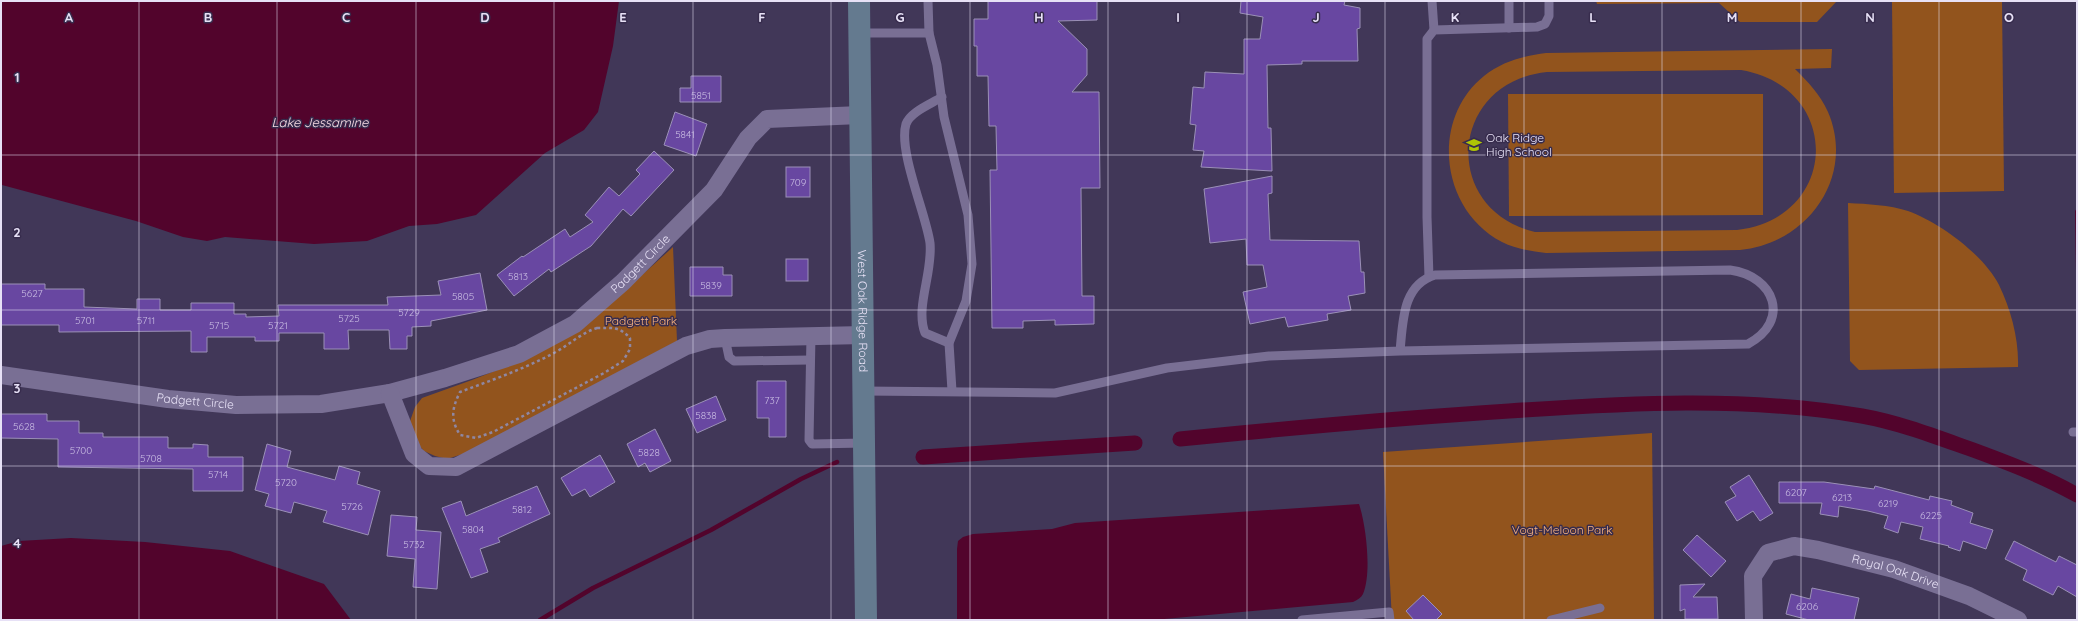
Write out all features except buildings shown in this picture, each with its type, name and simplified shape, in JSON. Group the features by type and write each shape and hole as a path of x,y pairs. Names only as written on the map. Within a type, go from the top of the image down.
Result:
{"main road":[{"name":"West Oak Ridge Road","path":"859,1 864,335 866,620"}],"street":[{"name":"Padgett Circle","path":"1,375 168,400 236,405 321,404 390,393 445,378 519,354 575,324 623,282 714,190 748,138 767,119 860,115"},
{"path":"390,393 414,454 429,466 456,467 686,346 710,339 726,338 864,335"},
{"name":"Royal Oak Drive","path":"1754,620 1753,576 1768,553 1794,546 1818,550 1894,569 1970,596 2018,620"}],"lane":[{"path":"928,1 929,33 937,65 958,180 968,215 972,264 966,301 949,343 952,392"},
{"path":"1429,277 1427,217 1427,39 1434,30 1432,1"},
{"path":"1509,1 1509,28"},
{"path":"1434,30 1537,27 1545,24 1549,16 1549,1"},
{"path":"859,33 929,33"},
{"path":"942,97 909,118 906,126 906,146 930,243 929,276 922,307 921,322 925,333 949,343"},
{"path":"864,392 1055,393 1167,368 1269,356 1400,351 1748,344 1764,333 1770,324 1772,303 1763,283 1755,277 1742,271 1730,270 1429,277 1416,285 1408,298 1404,314 1400,351"},
{"path":"811,336 809,440 812,444 865,443"},
{"path":"726,338 729,357 734,361 810,360"},
{"path":"1551,620 1600,608"},
{"path":"1302,620 1389,612 1390,620"}],"path":[{"path":"597,328 613,328 623,331 630,338 630,349 623,361 493,432 476,438 460,435 454,425 452,414 460,392 526,366 554,353 587,331 597,328"}],"green space":[{"path":"1596,1 1837,1 1817,22 1740,22 1719,3 1597,4"},
{"path":"1892,1 2002,1 2004,191 1894,193"},
{"path":"1832,49 1831,68 1795,69 1809,84 1825,106 1835,136 1835,160 1830,183 1820,203 1805,221 1786,235 1764,245 1740,250 1546,253 1518,248 1502,242 1481,227 1465,209 1455,187 1450,163 1450,139 1455,116 1467,94 1484,76 1491,71 1514,60 1546,53","holes":["1741,70 1774,81 1798,100 1812,125 1816,152 1810,179 1795,202 1771,220 1737,230 1535,232 1504,219 1483,199 1471,174 1469,147 1475,121 1490,98 1514,81 1547,72"]},
{"path":"1508,94 1763,94 1763,215 1509,216"},
{"path":"1848,203 1886,206 1908,211 1946,231 1972,251 1983,262 1999,285 2011,315 2016,335 2018,367 1859,370 1850,361"},
{"name":"Padgett Park","path":"673,247 677,341 466,453 447,459 424,451 416,442 409,424 415,407 422,398 528,358 631,285"},
{"name":"Vogt-Meloon Park","path":"1652,433 1654,620 1392,620 1383,452"}],"water":[{"name":"Lake Jessamine","path":"1,1 619,1 613,46 598,112 584,130 545,153 476,215 437,224 409,226 367,241 314,244 225,237 207,241 183,237 136,221 2,185"},
{"path":"2077,208 2077,332 2075,211"},
{"path":"1359,504 1366,536 1368,562 1366,585 1363,594 1360,598 1353,602 1153,620 957,620 958,541 963,537 973,534 1052,529 1075,523"},
{"path":"71,538 145,542 230,551 324,584 351,620 1,620 1,546 19,541"}],"waterway":[{"path":"1180,439 1386,420 1598,406 1686,403 1774,406 1862,416 1905,427 1934,436 2015,466 2053,482 2077,495"},
{"path":"923,457 1135,443"},
{"path":"540,620 593,588 711,530 801,479 837,462"}],"place":[{"name":"Oak Ridge High School","path":"1474,145"}]}
